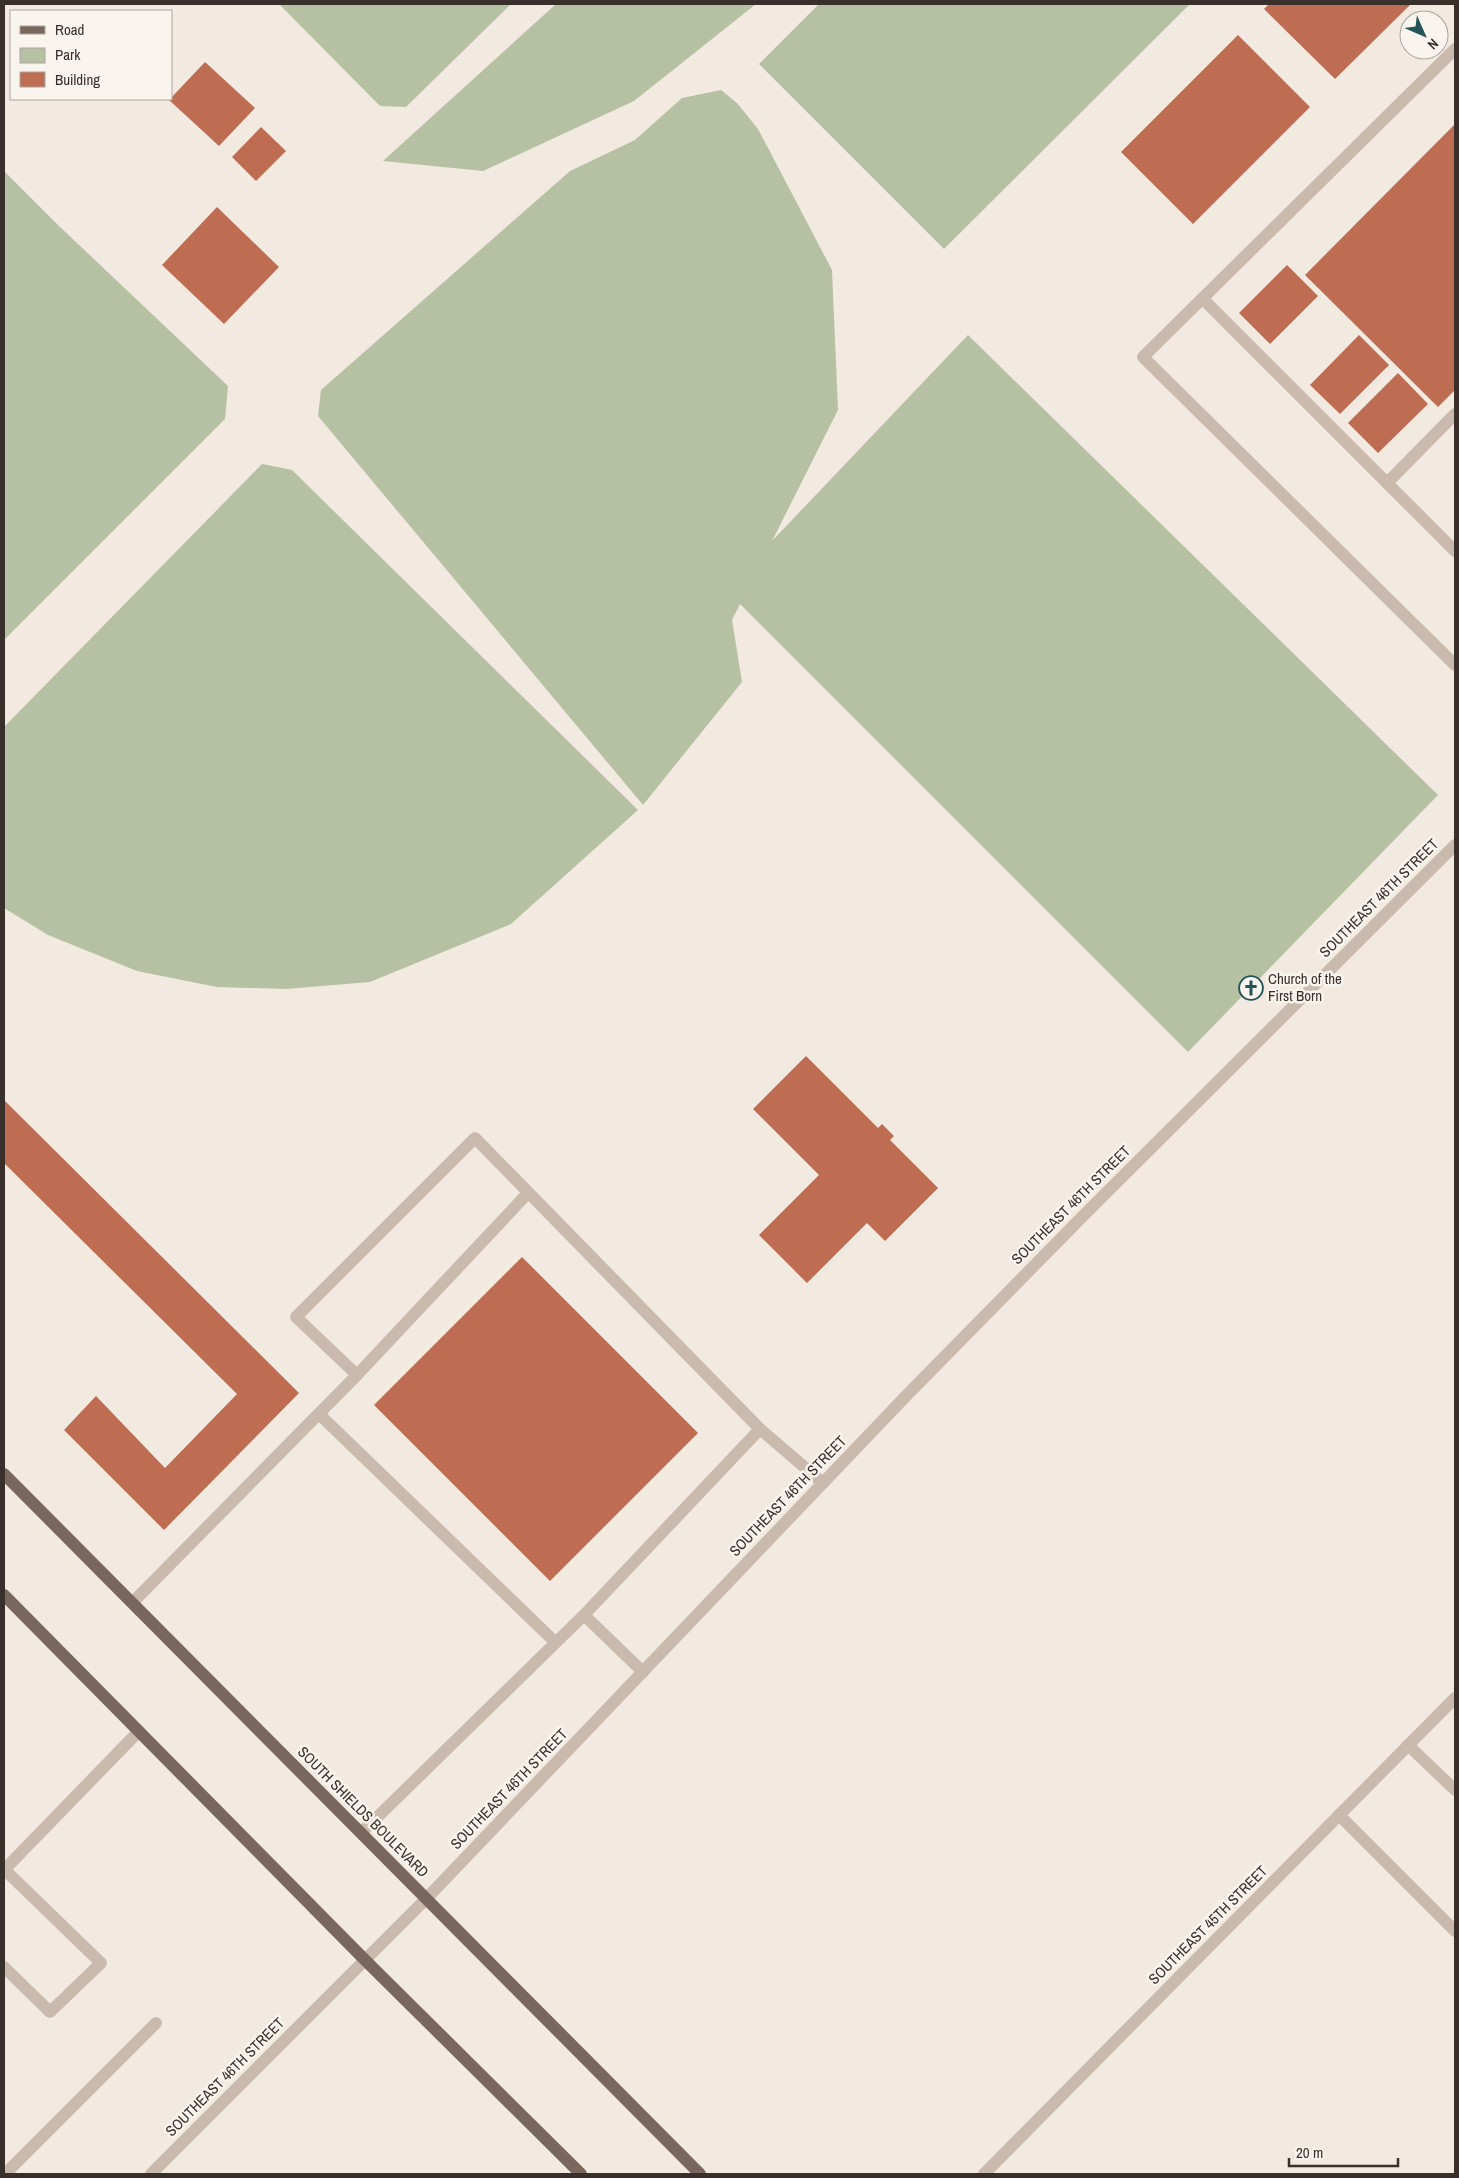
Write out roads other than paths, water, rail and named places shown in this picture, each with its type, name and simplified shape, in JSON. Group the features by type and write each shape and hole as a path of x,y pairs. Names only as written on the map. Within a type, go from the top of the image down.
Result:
{"main road":[{"name":"SOUTH SHIELDS BOULEVARD","path":"4,1475 133,1602 700,2174"},
{"path":"4,1595 365,1960 582,2174"}],"street":[{"path":"1455,49 1143,357 1455,665"},
{"path":"1203,299 1455,551"},
{"path":"1387,483 1455,414"},
{"name":"SOUTHEAST 46TH STREET","path":"151,2174 426,1899 823,1483 1083,1216 1455,845"},
{"path":"358,1375 296,1317 475,1138 760,1429 823,1483"},
{"path":"133,1602 358,1375 528,1192"},
{"path":"319,1414 556,1642"},
{"path":"361,1833 584,1615 760,1429"},
{"path":"584,1615 643,1672"},
{"name":"SOUTHEAST 45TH STREET","path":"984,2174 1455,1698"},
{"path":"4,1967 50,2012 101,1963 4,1870 139,1731"},
{"path":"1408,1745 1455,1790"},
{"path":"1339,1815 1455,1931"},
{"path":"5,2174 156,2023"}],"place":[{"name":"Church of the First Born","path":"1251,988"}]}
